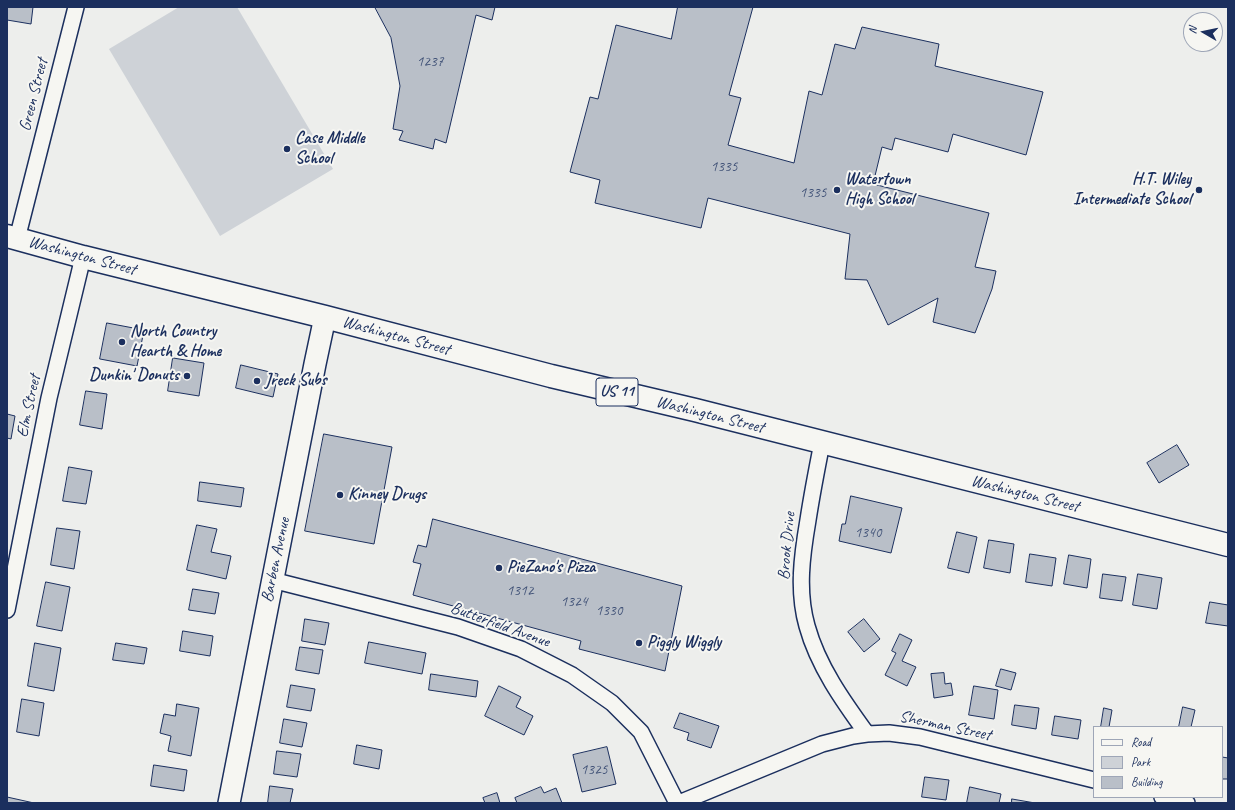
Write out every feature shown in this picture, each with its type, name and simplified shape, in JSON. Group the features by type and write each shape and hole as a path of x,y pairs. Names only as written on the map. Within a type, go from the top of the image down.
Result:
{"main road":[{"name":"Washington Street","path":"12,238 551,376 695,410 1228,544"}],"street":[{"name":"Green Street","path":"12,238 76,7"},
{"name":"Elm Street","path":"7,610 49,398 82,257"},
{"name":"Barben Avenue","path":"229,803 325,317"},
{"name":"Brook Drive","path":"822,443 814,476 801,560 802,603 806,625 818,655 844,703 867,734"},
{"name":"Butterfield Avenue","path":"272,580 458,627 521,649 572,675 612,703 641,732 678,803"},
{"name":"Sherman Street","path":"678,803 822,744 867,734 889,733 920,737 1093,780"},
{"path":"1166,798 1187,803"}],"green space":[{"path":"179,7 237,7 333,169 220,236 109,49"}],"building":[{"path":"8,7 33,7 31,24 7,20"},
{"name":"Case Middle School","path":"375,7 495,7 492,20 476,15 446,143 435,139 433,149 399,140 403,131 393,129 400,86 391,38"},
{"name":"Watertown High School","path":"678,7 753,7 729,95 741,98 728,145 794,163 809,91 822,95 835,44 855,49 862,27 939,44 935,66 1043,92 1026,155 953,134 948,152 895,138 892,150 882,147 873,184 989,213 975,267 996,271 992,289 975,333 933,322 938,298 888,325 867,280 845,279 850,234 708,198 701,228 595,203 600,180 570,172 590,97 598,99 616,25 671,39"},
{"path":"107,323 144,330 137,366 100,359"},
{"path":"173,358 204,363 199,396 168,391"},
{"name":"Jreck Subs","path":"241,365 278,374 273,397 236,388"},
{"path":"86,391 107,394 102,429 80,425"},
{"path":"7,414 15,416 11,439 7,438"},
{"path":"324,434 392,447 374,544 305,531"},
{"path":"1177,445 1189,465 1159,483 1147,463"},
{"path":"69,467 92,471 86,504 63,501"},
{"path":"200,482 244,488 241,507 198,501"},
{"path":"851,496 902,508 891,553 839,541 842,524 845,524"},
{"path":"433,519 682,586 665,671 579,649 581,641 413,595 421,564 413,562 418,545 426,547"},
{"path":"197,525 217,529 211,552 231,556 226,579 187,570"},
{"path":"57,528 80,531 74,569 51,565"},
{"path":"957,532 977,537 969,573 948,568"},
{"path":"989,540 1014,544 1010,573 984,568"},
{"path":"1030,554 1056,558 1052,586 1026,582"},
{"path":"1069,555 1091,559 1087,588 1064,584"},
{"path":"1103,574 1126,577 1122,601 1100,598"},
{"path":"1138,574 1162,578 1157,609 1133,605"},
{"path":"46,582 70,587 62,631 37,626"},
{"path":"193,589 219,593 215,614 189,610"},
{"path":"1210,602 1228,605 1228,626 1206,623"},
{"path":"305,619 329,623 325,645 302,641"},
{"path":"864,619 880,639 864,652 848,632"},
{"path":"183,631 213,636 210,656 180,651"},
{"path":"900,634 912,640 902,661 916,667 907,686 885,675 896,653 892,651"},
{"path":"369,642 426,653 422,674 365,663"},
{"path":"35,643 61,648 54,691 28,686"},
{"path":"116,643 147,648 144,664 113,660"},
{"path":"300,647 323,650 319,674 296,670"},
{"path":"1001,669 1016,673 1011,690 996,686"},
{"path":"944,673 945,684 951,683 953,695 934,698 931,674"},
{"path":"431,674 478,681 476,697 429,690"},
{"path":"291,685 315,689 311,711 287,707"},
{"path":"499,686 521,697 516,707 533,716 524,735 485,716"},
{"path":"974,686 998,690 994,719 969,715"},
{"path":"22,699 44,703 39,736 17,732"},
{"path":"177,704 199,708 191,756 168,751 171,736 160,733 164,714 175,716"},
{"path":"1015,705 1039,708 1036,729 1012,725"},
{"path":"1183,707 1195,710 1191,726 1179,726"},
{"path":"1104,708 1112,710 1109,726 1101,726"},
{"path":"680,713 719,726 711,748 687,740 689,733 674,728"},
{"path":"1055,716 1081,720 1078,739 1052,735"},
{"path":"284,719 307,723 302,747 280,743"},
{"path":"357,745 382,750 379,769 354,764"},
{"path":"607,747 616,784 582,792 573,755"},
{"path":"277,751 301,754 297,777 274,774"},
{"path":"1223,757 1228,758 1228,779 1223,779"},
{"path":"154,765 187,770 184,791 151,786"},
{"path":"925,777 949,780 946,800 922,797"},
{"path":"270,786 293,789 290,803 268,803"},
{"path":"541,787 544,793 556,788 562,803 517,803 515,798"},
{"path":"970,787 1001,794 999,803 967,803"},
{"path":"497,793 500,803 485,803 483,798"},
{"path":"7,797 34,803 7,803"},
{"path":"1012,799 1035,803 1012,803"}],"place":[{"name":"Case Middle School","path":"287,149"},
{"name":"Watertown High School","path":"837,190"},
{"name":"H.T. Wiley Intermediate School","path":"1199,190"},
{"name":"North Country Hearth & Home","path":"122,342"},
{"name":"Dunkin' Donuts","path":"187,376"},
{"name":"Jreck Subs","path":"257,381"},
{"name":"Kinney Drugs","path":"340,495"},
{"name":"PieZano's Pizza","path":"499,568"},
{"name":"Piggly Wiggly","path":"639,643"}]}
